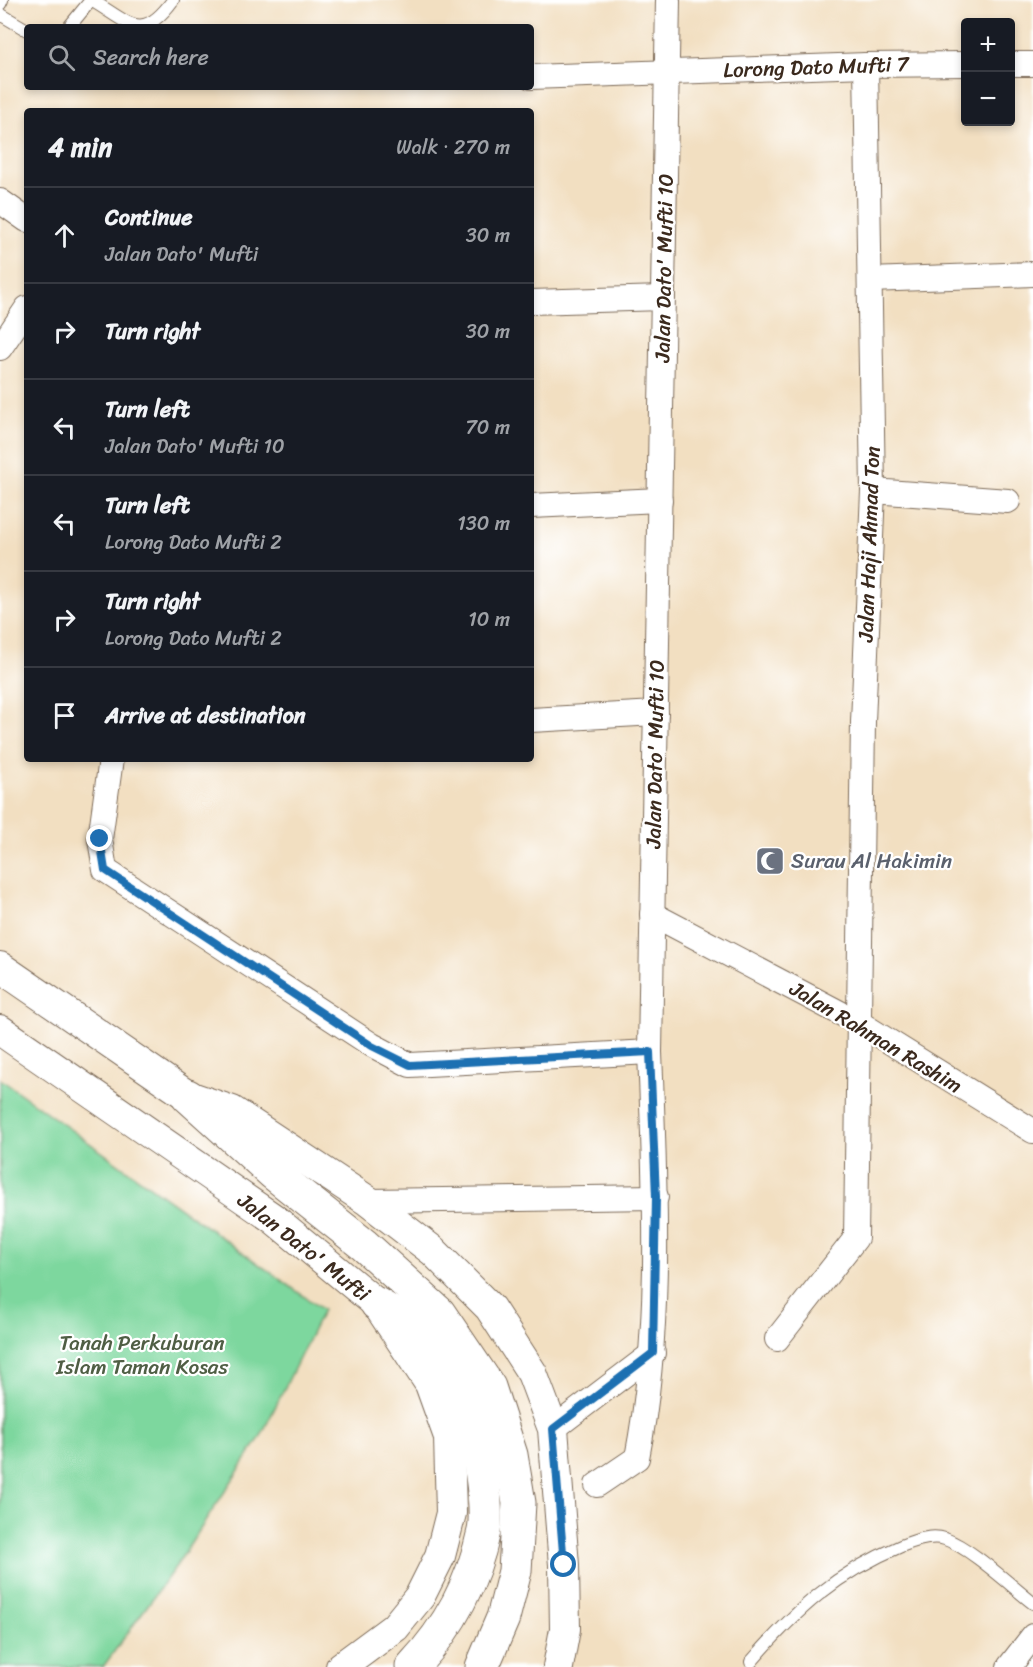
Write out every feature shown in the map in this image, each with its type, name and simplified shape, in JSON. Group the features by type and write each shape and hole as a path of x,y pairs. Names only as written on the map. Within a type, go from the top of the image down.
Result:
{"highway":[{"path":"188,1096 273,1173 364,1245 439,1312 489,1387 511,1455 519,1503 515,1570 502,1618 482,1667"},
{"path":"378,1304 406,1320 454,1377 483,1466 484,1529 465,1594 435,1640 415,1664"}],"street":[{"name":"Jalan Dato' Mufti 10","path":"597,1485 637,1458 653,1353 656,1197 650,1052 668,0"},
{"name":"Lorong Dato Mufti 7","path":"534,77 866,64 961,64"},
{"name":"Jalan Haji Ahmad Ton","path":"777,1340 856,1238 861,1024 863,722 873,490 866,64"},
{"path":"1015,64 1033,64"},
{"path":"0,201 24,218"},
{"path":"870,280 1033,274"},
{"path":"534,302 663,298"},
{"path":"0,348 24,312"},
{"path":"873,490 1008,501"},
{"path":"534,506 660,500"},
{"path":"534,720 656,713"},
{"path":"111,762 100,839 105,870 372,1046 410,1065 650,1052"},
{"name":"Jalan Rahman Rashim","path":"652,914 861,1024 1033,1131"},
{"path":"0,967 188,1096 232,1112 368,1201 433,1251 490,1308 532,1373 553,1429 564,1565 565,1629 558,1667"},
{"name":"Jalan Dato' Mufti","path":"0,1030 274,1219 378,1304 430,1384 449,1437 451,1513 440,1556 420,1596 395,1627 341,1667"},
{"path":"368,1201 656,1197"},
{"path":"553,1429 653,1353"},
{"path":"1009,1667 1033,1636"}],"lane":[{"path":"71,24 91,0 134,24"},
{"path":"150,24 159,19 172,0"},
{"path":"0,14 24,28"},
{"path":"751,1662 786,1621 818,1592 850,1571 918,1539 944,1538 974,1556 1033,1603"}],"green space":[{"name":"Tanah Perkuburan Islam Taman Kosas","path":"0,1079 323,1310 260,1438 176,1566 103,1667 0,1667"}],"place":[{"name":"Surau Al Hakimin","path":"770,861"}],"route":[{"path":"100,839 105,870 372,1046 410,1065 445,1065 650,1052 656,1197 653,1353 553,1429 564,1565"}]}
